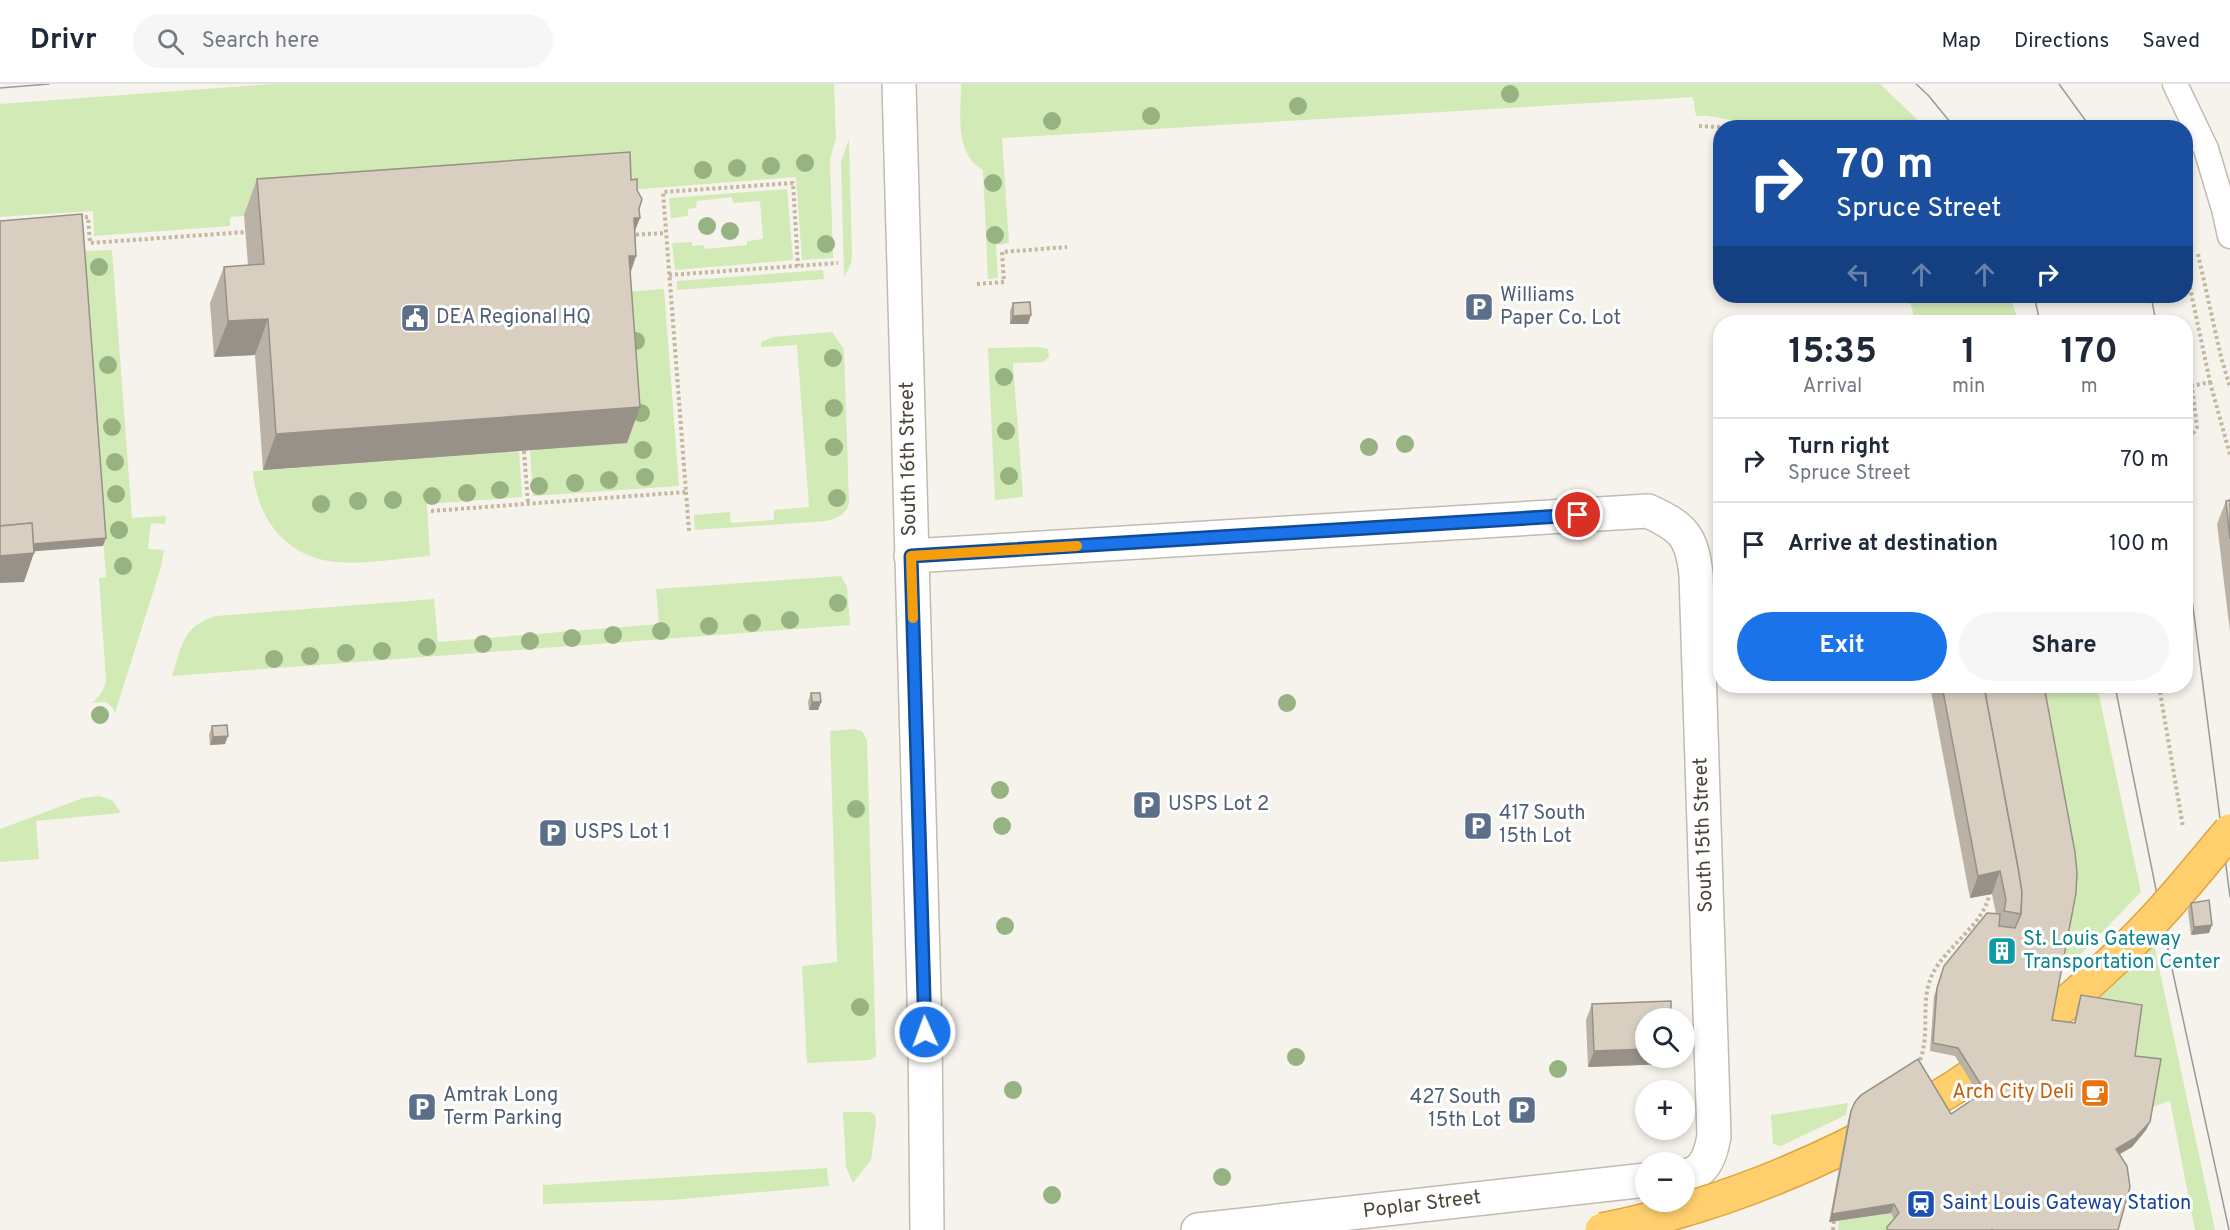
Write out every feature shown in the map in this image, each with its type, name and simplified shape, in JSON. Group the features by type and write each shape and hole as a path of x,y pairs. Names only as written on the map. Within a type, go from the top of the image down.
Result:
{"highway":[{"path":"1602,1230 1673,1214 1749,1188 1820,1160 1954,1088 2075,995 2119,955 2159,915 2230,831"}],"street":[{"name":"South 16th Street","path":"899,84 925,1032 927,1230"},
{"name":"South 15th Street","path":"911,556 1648,511 1671,521 1686,536 1694,553 1696,575 1714,1136 1712,1150 1705,1165 1695,1172"},
{"name":"Poplar Street","path":"1198,1230 1635,1181"}],"lane":[{"path":"2175,84 2192,120"},
{"path":"2193,122 2206,149 2230,236"}],"path":[{"path":"1700,126 1713,127"},
{"path":"689,531 663,192 793,183 798,266"},
{"path":"70,218 88,217 90,243 246,232"},
{"path":"629,235 666,232"},
{"path":"2196,243 2218,345 2230,387"},
{"path":"977,284 1004,282 1002,252 1067,247"},
{"path":"669,275 838,263"},
{"path":"2193,302 2210,382 2230,455"},
{"path":"2193,386 2210,382"},
{"path":"2193,394 2197,427 2193,432"},
{"path":"524,451 528,503"},
{"path":"431,512 686,492"},
{"path":"2160,693 2184,834"},
{"path":"1919,1063 1924,1039 1927,996 1933,972 1985,908 1989,894"},
{"path":"1833,1230 1834,1221"}],"green space":[{"path":"273,84 834,84 836,138 830,159 833,258 802,260 796,177 230,217 230,226 94,236 93,211 0,217 0,104"},
{"path":"961,84 1880,84 1918,120 1730,120 1696,116 1693,97 1002,138 1009,243 996,245 998,278 988,279 983,170 967,154 960,120"},
{"path":"849,139 852,255 851,264 844,277 841,162"},
{"path":"787,189 793,260 675,270 672,243 692,242 692,246 704,245 705,249 747,245 747,241 763,239 760,201 733,203 732,197 697,201 696,208 688,209 688,216 671,218 669,198"},
{"path":"79,222 85,251 112,250 132,518 166,516 165,524 151,523 148,549 164,550 161,567 115,713 106,702 92,703 101,693 106,680 99,578 106,577"},
{"path":"823,270 824,279 677,290 677,281"},
{"path":"664,289 679,486 533,496 530,450 627,443 623,292"},
{"path":"1910,303 2012,303 2017,315 1914,315"},
{"path":"832,332 844,349 849,503 844,513 826,521 695,530 694,515 730,512 731,523 774,520 774,510 809,507 797,345 761,347 761,342 773,337"},
{"path":"1039,347 1048,349 1049,357 1043,362 1013,363 1023,497 995,500 988,348"},
{"path":"519,451 522,497 427,504 430,556 366,562 329,561 313,557 286,541 266,517 255,487 253,471"},
{"path":"841,576 847,587 850,625 172,676 181,646 190,631 196,625 216,616 434,599 438,642 659,624 656,589"},
{"path":"2040,693 2098,693 2141,892 2087,948 2060,972"},
{"path":"854,729 862,731 867,740 876,1057 869,1060 807,1063 802,966 837,962 830,731"},
{"path":"99,796 112,800 121,813 36,821 39,859 0,862 0,829 83,798"},
{"path":"2154,944 2215,1230 2195,1230 2170,1101 2152,1107 2132,1064 2091,1006"},
{"path":"1848,1103 1846,1115 1781,1146 1773,1144 1771,1115"},
{"path":"843,1112 870,1112 875,1115 876,1122 871,1160 853,1183 846,1167"},
{"path":"827,1168 829,1186 671,1200 543,1204 543,1185"},
{"path":"1891,1213 1896,1222 1888,1230 1838,1230 1839,1221"}],"building":[{"name":"DEA Regional HQ","path":"630,152 631,180 637,179 637,190 642,199 639,209 640,218 634,218 636,256 629,256 640,407 276,434 268,319 228,321 224,267 264,264 257,179"},
{"path":"82,214 106,538 33,544 32,523 0,526 0,221"},
{"path":"1030,302 1031,315 1013,316 1013,303"},
{"path":"2230,500 2230,539 2226,501"},
{"path":"32,523 34,553 0,556 0,526"},
{"path":"811,693 820,693 821,702 812,702"},
{"path":"1943,693 1985,693 2018,867 2022,892 2021,914 2004,911 2006,900 2000,871 1978,876"},
{"name":"St. Louis Gateway Transportation Center","path":"1985,693 2045,693 2077,873 2076,893 2052,1020 2075,1023 2081,995 2142,1005 2135,1056 2161,1059 2150,1122 2135,1138 2116,1149 2127,1166 2130,1187 2118,1230 1887,1230 1899,1213 1894,1204 1832,1214 1851,1111 1861,1095 1918,1059 1951,1114 1985,1091 1958,1048 1933,1043 1937,988 1944,966 1987,913 2000,914 1999,926 2015,928 2021,914 2022,892"},
{"path":"227,725 228,736 213,737 212,726"},
{"path":"2209,900 2212,925 2194,927 2191,903"},
{"path":"1671,1001 1671,1008 1635,1008 1635,1049 1594,1051 1592,1004"}],"tram line":[{"path":"0,88 49,84"},
{"path":"1916,84 1948,120"},
{"path":"2059,84 2085,120"},
{"path":"2036,303 2038,315"},
{"path":"2152,303 2155,315"},
{"path":"2193,607 2230,897"},
{"path":"2116,693 2171,964 2229,1230"}],"slow traffic":[{"path":"913,618 911,556 1077,546"}],"place":[{"name":"Williams Paper Co. Lot","path":"1479,307"},
{"name":"DEA Regional HQ","path":"415,318"},
{"name":"USPS Lot 2","path":"1147,805"},
{"name":"417 South 15th Lot","path":"1478,826"},
{"name":"USPS Lot 1","path":"553,833"},
{"name":"St. Louis Gateway Transportation Center","path":"2002,951"},
{"name":"Arch City Deli","path":"2095,1093"},
{"name":"Amtrak Long Term Parking","path":"422,1107"},
{"name":"427 South 15th Lot","path":"1522,1110"},
{"name":"Saint Louis Gateway Station","path":"1921,1204"}],"route":[{"path":"925,1032 911,556 1578,515"}]}
